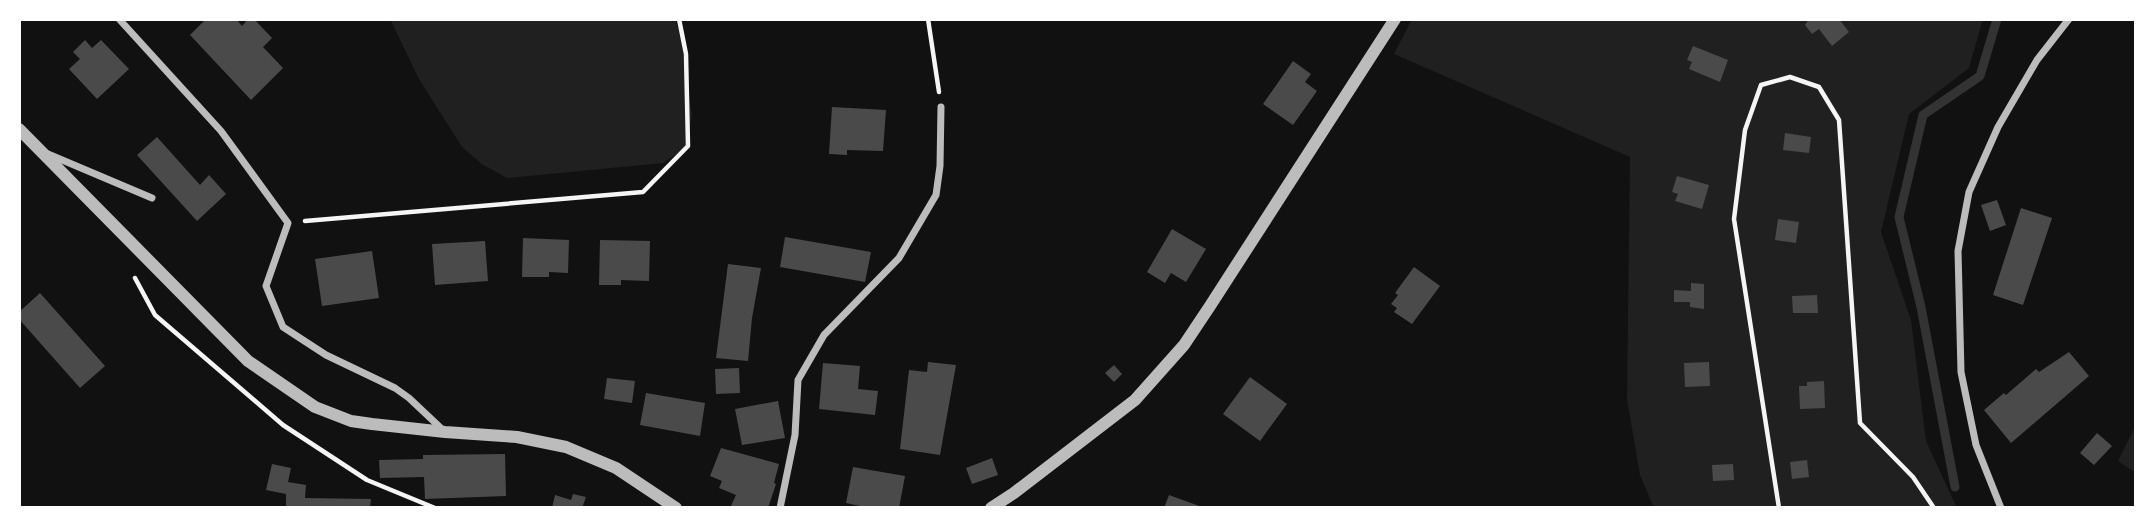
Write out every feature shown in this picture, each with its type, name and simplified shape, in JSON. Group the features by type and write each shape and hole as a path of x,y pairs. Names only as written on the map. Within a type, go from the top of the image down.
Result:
{"street":[{"path":"119,19 221,131 288,223 266,286 283,327 326,355 395,388 446,432"},
{"path":"990,508 1121,412 1162,372 1210,306 1395,19"},
{"path":"2001,508 1976,445 1961,372 1958,251 1969,192 1998,127 2037,60 2069,19"},
{"path":"780,508 795,435 798,380 824,335 899,258 936,195 940,166 941,107"},
{"path":"19,129 233,346 266,374 315,407 331,414 372,424 517,437 566,447 616,468 676,508"},
{"path":"41,151 152,198"}],"path":[{"path":"288,223 643,192 688,146 686,54 679,19"},
{"path":"928,19 941,107"},
{"path":"1779,508 1734,219 1745,130 1761,85 1790,77 1819,87 1839,120 1860,423 1913,477 1934,508"}],"shaded area":[{"path":"390,19 675,19 681,39 692,115 686,148 663,163 507,178 482,164 462,147 419,79"},
{"path":"1412,19 1983,19 1969,68 1909,114 1881,232 1911,320 1926,441 1957,508 1654,508 1640,475 1627,399 1630,157 1394,54"},
{"path":"2136,425 2136,473 2118,461"}],"building":[{"path":"206,19 236,19 242,26 248,19 254,19 272,38 263,47 283,68 251,100 190,35"},
{"path":"1809,19 1839,19 1849,32 1832,46 1819,29 1812,34 1805,25"},
{"path":"85,40 92,48 101,40 129,69 97,99 69,69 80,59 73,52"},
{"path":"1693,46 1728,60 1720,82 1689,69 1692,62 1687,60"},
{"path":"1293,61 1311,74 1305,82 1317,91 1293,125 1263,104"},
{"path":"832,107 886,110 883,151 847,150 847,155 829,154"},
{"path":"1785,133 1811,137 1809,153 1783,150"},
{"path":"157,137 200,185 209,175 226,194 197,221 137,155"},
{"path":"1677,176 1709,185 1702,209 1675,201 1678,194 1672,192"},
{"path":"1997,200 2006,225 1990,231 1981,205"},
{"path":"2021,208 2052,218 2023,305 1993,295"},
{"path":"1778,219 1799,222 1796,243 1775,240"},
{"path":"1172,229 1206,249 1186,282 1171,273 1165,283 1147,272"},
{"path":"785,237 871,252 865,282 780,267"},
{"path":"523,238 569,240 568,273 549,272 549,277 522,277"},
{"path":"600,240 650,241 649,281 621,280 621,285 599,285"},
{"path":"485,241 488,281 435,285 432,244"},
{"path":"372,251 379,298 322,306 315,259"},
{"path":"728,264 761,268 748,361 716,358"},
{"path":"1414,267 1440,286 1412,324 1394,312 1397,308 1391,304 1398,295 1395,293"},
{"path":"1691,283 1704,284 1704,309 1690,307 1690,302 1674,302 1674,290 1691,291"},
{"path":"40,293 105,366 80,388 19,319 19,312"},
{"path":"1817,295 1818,313 1793,313 1792,296"},
{"path":"2069,352 2089,376 2011,443 1984,410 2036,369 2039,372"},
{"path":"928,362 956,365 940,455 900,449 909,370 927,372"},
{"path":"1709,362 1710,386 1685,387 1684,363"},
{"path":"823,363 860,366 858,389 878,391 875,415 819,409"},
{"path":"1114,365 1122,374 1114,382 1105,373"},
{"path":"739,368 740,393 716,394 715,369"},
{"path":"1250,377 1287,404 1260,441 1223,414"},
{"path":"607,378 635,381 632,403 604,399"},
{"path":"1824,381 1825,408 1800,409 1799,386 1807,386 1807,382"},
{"path":"646,393 705,403 700,436 640,425"},
{"path":"778,401 785,438 742,445 735,409"},
{"path":"2097,433 2112,446 2094,465 2080,453"},
{"path":"721,448 779,464 768,508 730,508 736,495 719,488 722,481 710,476"},
{"path":"505,454 506,496 425,499 424,477 380,478 379,460 423,459 423,455"},
{"path":"992,458 998,475 972,484 966,468"},
{"path":"1807,460 1809,477 1792,479 1790,462"},
{"path":"272,464 291,468 288,482 306,485 305,498 371,499 370,508 286,508 286,494 266,490"},
{"path":"1733,464 1734,480 1713,481 1712,465"},
{"path":"853,467 905,476 899,508 869,508 846,503"},
{"path":"573,494 586,497 582,508 552,508 555,495 571,500"},
{"path":"1169,495 1202,507 1202,508 1164,508"}],"waterway":[{"path":"1955,487 1921,307 1899,217 1923,115 1980,76 1997,19"}]}
